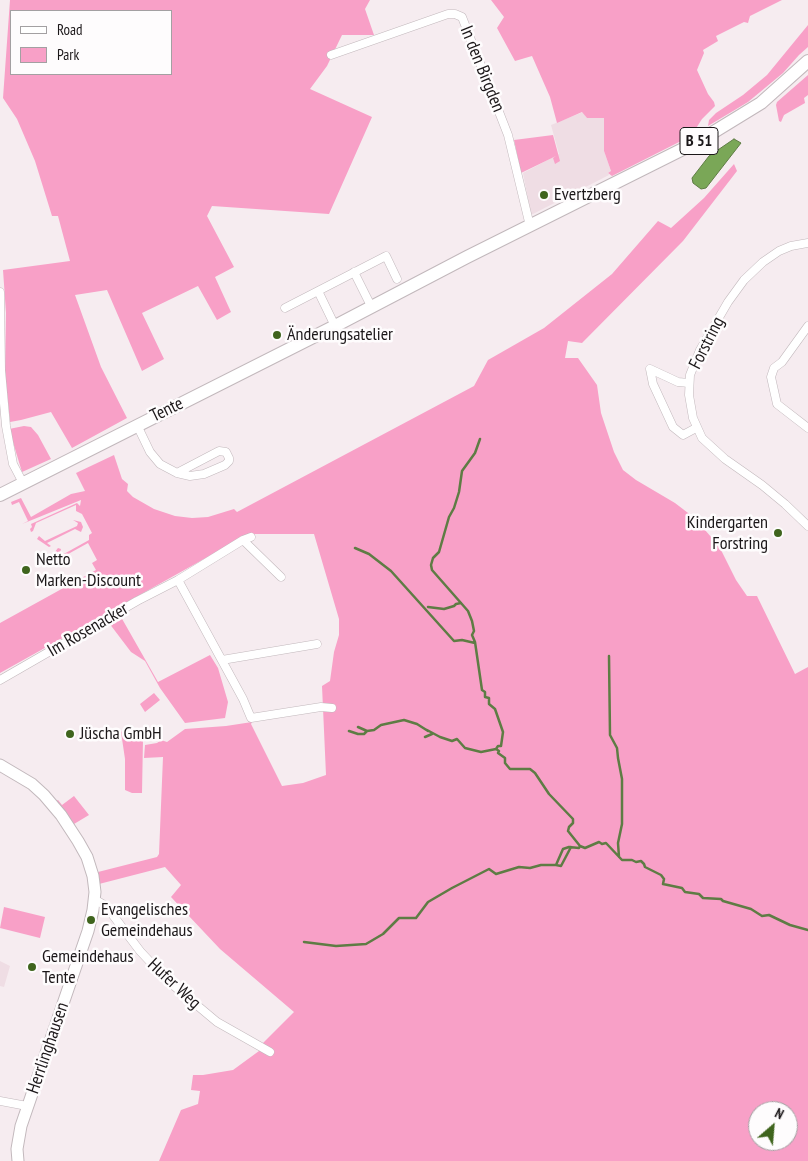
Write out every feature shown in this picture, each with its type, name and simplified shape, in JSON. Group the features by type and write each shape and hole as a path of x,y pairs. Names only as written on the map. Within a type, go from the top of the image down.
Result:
{"main road":[{"name":"Tente","path":"0,495 699,141 746,114 770,96 808,61"}],"street":[{"name":"In den Birgden","path":"331,55 448,14 456,14 462,18 508,135 530,226"},
{"name":"Forstring","path":"808,243 791,246 779,251 763,262 744,280 728,302 700,350 690,374 689,383 690,406 696,428 702,438 725,459 771,492 808,526"},
{"path":"285,308 386,256 397,279"},
{"path":"354,272 371,306"},
{"path":"318,291 334,326"},
{"path":"0,292 1,370 5,417 13,464 23,483"},
{"path":"808,326 782,362 774,368 772,377 777,404 808,428"},
{"path":"689,383 678,382 650,369 653,384 673,427 683,435 696,428"},
{"path":"137,425 150,452 160,464 177,472 190,476 204,474 226,465 229,458 226,452 218,450 177,472"},
{"name":"Im Rosenacker","path":"0,680 251,537"},
{"path":"243,540 281,577"},
{"path":"178,580 251,718 321,707 332,708"},
{"path":"222,660 317,644"},
{"name":"Herrlinghausen","path":"0,766 20,776 49,800 72,830 83,849 93,876 94,899 88,932 21,1126 17,1149 18,1161"},
{"name":"Hufer Weg","path":"94,899 106,906 140,951 168,981 217,1022 270,1052"},
{"path":"0,1101 28,1106"}],"shaded area":[{"path":"583,112 587,118 604,117 604,151 611,171 608,173 609,175 531,215 523,173 559,154 551,125"},
{"path":"734,139 741,143 706,188 701,189 693,183 692,178 709,156"},
{"path":"0,961 10,966 4,987 0,986"}],"green space":[{"path":"10,0 370,0 365,9 374,35 342,35 327,66 310,89 372,117 329,214 212,206 207,216 234,267 215,277 231,312 217,320 198,286 142,313 164,359 142,371 107,290 75,295 101,367 127,418 72,448 51,412 10,422 5,373 6,313 3,270 70,261 58,216 52,216 35,161 17,119 3,98"},
{"path":"491,0 782,0 750,16 748,23 744,22 716,36 718,41 703,50 704,53 697,70 715,106 702,119 691,136 612,176 608,173 611,171 604,151 604,118 587,118 582,112 557,123 550,97 532,56 515,61 497,28 504,17"},
{"path":"808,25 808,47 783,73 748,102 708,126 709,120 716,113 743,95 767,75"},
{"path":"808,75 808,95 804,98 805,103 784,115 781,122 779,121 777,102"},
{"path":"553,135 560,161 555,164 553,158 556,156 521,173 514,140"},
{"path":"734,164 737,171 683,241 582,343 568,341 565,358 578,358 597,385 601,413 614,452 623,470 692,516 719,546 736,580 747,596 757,596 795,674 808,667 808,1161 159,1161 181,1110 198,1104 200,1091 191,1090 193,1075 233,1070 259,1051 262,1044 294,1012 220,949 171,897 181,885 165,867 99,884 98,872 157,857 159,854 163,757 144,758 145,745 157,743 161,740 167,742 185,729 252,722 251,724 282,786 303,783 326,775 322,686 330,681 334,652 339,635 339,619 314,534 255,534 238,540 0,673 0,623 96,570 92,563 97,560 88,543 61,558 57,559 54,553 58,548 61,549 60,553 62,555 89,540 89,535 92,533 82,514 76,511 76,505 36,523 31,532 30,529 32,527 31,524 77,503 80,506 81,500 22,524 28,521 19,502 12,505 11,502 21,498 31,517 71,494 85,491 76,473 114,455 122,479 128,484 127,491 133,497 154,509 175,516 192,518 208,517 234,509 237,512 474,386 488,360 544,328 612,274 658,221 671,228 704,198"},
{"path":"24,426 31,427 38,435 51,459 22,472 9,429"},
{"path":"73,520 81,522 83,527 81,532 75,529 47,543 51,546 49,547 37,539 39,536 45,541 77,526 78,523"},
{"path":"121,617 158,682 210,655 218,668 228,702 225,718 185,723 160,688 145,661 131,652 109,623"},
{"path":"154,693 160,700 145,712 140,704"},
{"path":"127,728 131,733 138,733 143,739 142,793 132,793 125,790 125,759 121,732"},
{"path":"74,796 89,815 74,824 56,801 58,800 62,805"},
{"path":"4,907 45,917 40,938 0,928"}],"waterway":[{"path":"480,439 475,453 462,471 459,492 454,508 449,517 439,552 433,558 431,565 432,570 468,611 472,621 474,631 472,635 475,642 482,690 485,692 485,697 489,698 489,704 495,709 503,732 501,746 498,746 496,749"},
{"path":"355,548 369,554 391,571 454,641 462,640 475,643"},
{"path":"428,607 444,609 461,603"},
{"path":"609,656 610,735 617,748 622,779 622,824 618,843 619,857"},
{"path":"358,727 367,731 374,730 381,725 404,720 417,724 428,731"},
{"path":"427,730 452,741 457,739 465,748 481,752 496,749 505,758 505,763 510,769 530,769 535,773 549,794 573,819 573,823 568,831 580,846 585,848 599,842 602,844 606,843 622,860 641,861 645,867 661,875 664,879 663,884 682,888 685,892 699,894 703,898 721,899 751,909 762,916 769,915 790,925 808,930"},
{"path":"349,731 358,734 364,734 367,731"},
{"path":"425,737 432,734"},
{"path":"304,942 336,946 366,944 383,934 399,918 416,918 428,902 489,869 496,874 519,867 530,868 541,865 556,865 563,849 569,847 579,848 580,846"},
{"path":"556,865 561,866 571,847"}],"place":[{"name":"Evertzberg","path":"544,195"},
{"name":"Änderungsatelier","path":"277,335"},
{"name":"Kindergarten Forstring","path":"778,533"},
{"name":"Netto Marken-Discount","path":"26,570"},
{"name":"Jüscha GmbH","path":"70,734"},
{"name":"Evangelisches Gemeindehaus","path":"91,920"},
{"name":"Gemeindehaus Tente","path":"32,967"}]}
